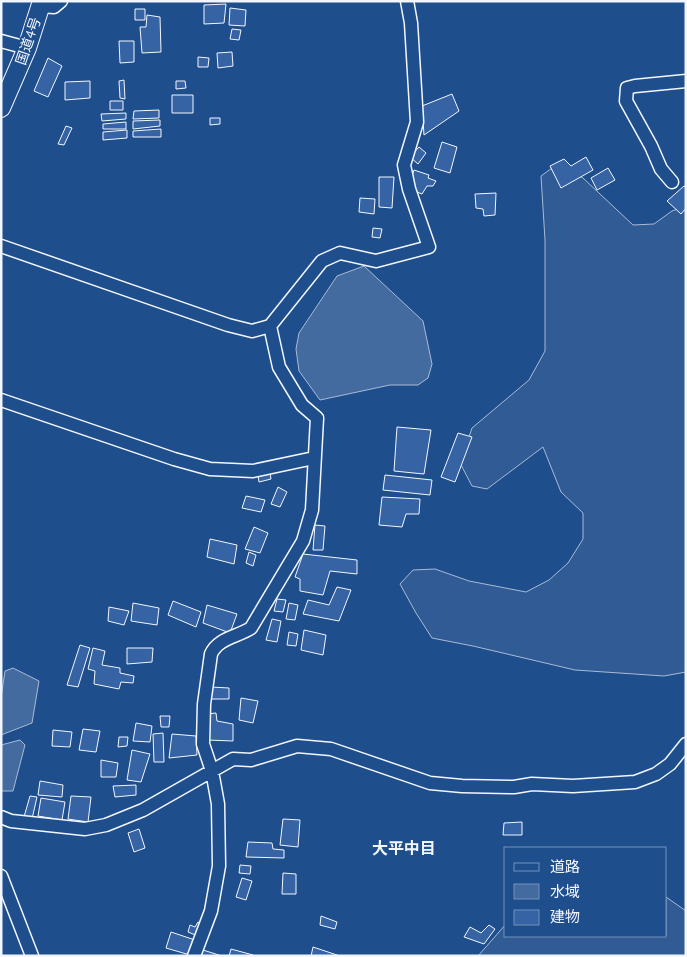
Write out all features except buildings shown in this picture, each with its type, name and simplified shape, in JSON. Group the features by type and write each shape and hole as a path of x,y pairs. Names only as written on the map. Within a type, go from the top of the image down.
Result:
{"highway":[{"name":"国道4号","path":"1,108 27,48 41,4"}],"street":[{"path":"41,4 54,8 61,1"},
{"path":"1,246 252,332 270,326 322,261 340,253 376,261 429,247 409,189 404,165 417,122 411,23 406,1"},
{"path":"1,41 27,48"},
{"path":"672,182 661,169 651,146 626,101 626,94 627,88 635,86 686,81"},
{"path":"194,956 211,911 219,866 218,804 212,771 203,744 204,704 211,654 214,647 224,640 242,634 251,628 302,541 312,510 317,418 302,404 279,366 270,326"},
{"path":"1,400 174,460 210,469 253,471 314,458"},
{"path":"1,817 11,821 85,828 106,825 143,810 233,759 251,760 297,746 331,749 430,783 514,787 532,784 573,786 635,782 656,774 670,764 686,744"},
{"path":"1,876 32,956"}],"shaded area":[{"path":"559,163 583,178 633,225 654,224 672,211 686,206 686,672 664,676 575,670 432,638 400,584 413,570 435,569 469,581 526,592 549,580 568,563 583,539 583,513 561,492 543,447 487,489 472,486 460,463 472,428 529,380 545,351 545,240 541,176"},
{"path":"667,898 686,911 686,956 478,956 504,926 504,937 667,937"}],"water":[{"path":"364,266 423,321 432,364 428,378 418,385 390,385 320,400 299,371 296,349 299,333 337,276"},
{"path":"13,668 39,681 32,723 1,735 1,698 5,671"},
{"path":"20,740 25,745 13,791 1,791 1,745"}],"district":[{"name":"大平中目","path":"404,848"}]}
